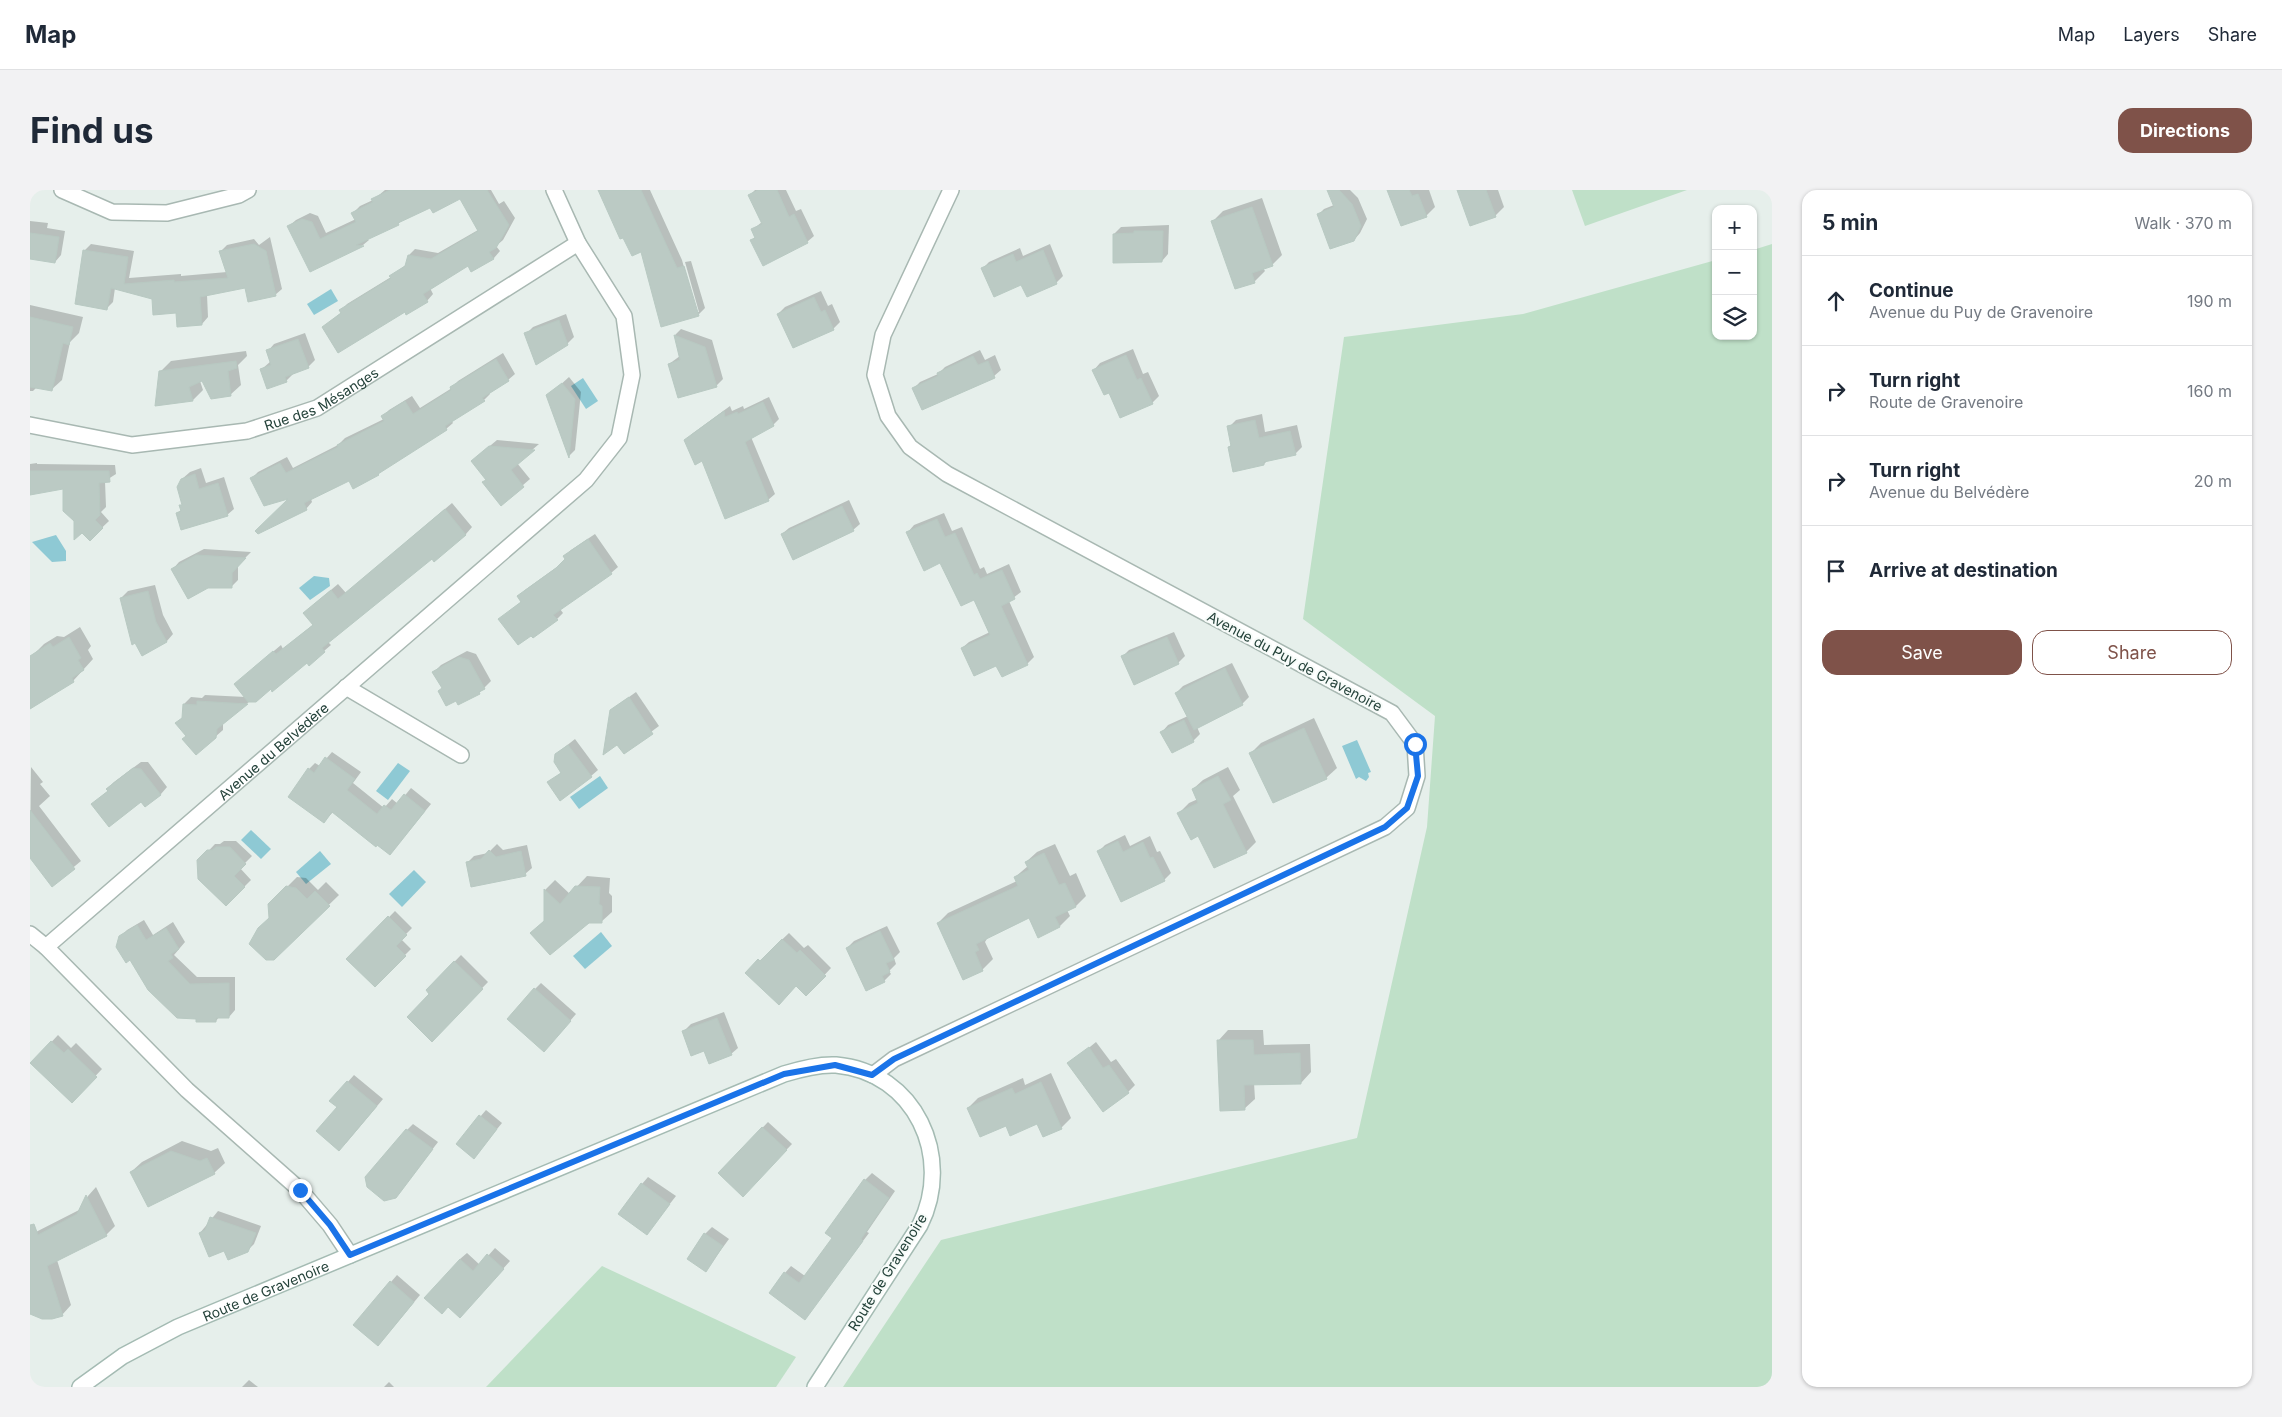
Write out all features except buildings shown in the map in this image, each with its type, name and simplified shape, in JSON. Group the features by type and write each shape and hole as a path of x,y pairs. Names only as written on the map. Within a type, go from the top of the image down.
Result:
{"street":[{"path":"62,190 112,212 167,213 239,195 248,190"},
{"name":"Avenue du Belvédère","path":"46,947 586,480 619,438 632,375 624,316 578,243 554,190"},
{"name":"Avenue du Puy de Gravenoire","path":"872,1075 894,1059 1385,827 1407,808 1418,776 1415,744 1392,713 947,474 910,447 888,416 875,375 883,335 951,190"},
{"name":"Rue des Mésanges","path":"30,424 132,445 247,431 317,408 578,243"},
{"path":"346,687 461,755"},
{"path":"30,934 46,947 187,1090 300,1190 330,1225 350,1255"},
{"name":"Route de Gravenoire","path":"80,1387 122,1356 148,1342 350,1255 784,1074 835,1065 884,1080 907,1103 925,1130 933,1163 933,1185 925,1215 920,1225 815,1387"}],"green space":[{"path":"1572,190 1687,190 1585,226"},
{"path":"1772,244 1772,1387 843,1387 941,1240 1357,1138 1427,827 1435,716 1303,619 1344,337 1523,314 1712,261 1712,340 1757,340 1757,249"},
{"path":"602,1266 796,1357 776,1387 486,1387"}],"water":[{"path":"331,289 338,301 314,315 307,304"},
{"path":"583,378 598,401 586,409 571,386"},
{"path":"56,535 66,551 66,561 52,562 32,542"},
{"path":"314,576 329,578 330,586 310,600 299,588"},
{"path":"1357,740 1371,772 1368,773 1369,777 1366,781 1359,777 1356,779 1342,746"},
{"path":"398,763 410,771 388,800 376,791"},
{"path":"600,776 608,788 579,809 570,797"},
{"path":"251,830 271,849 261,859 241,840"},
{"path":"320,851 331,864 306,884 296,872"},
{"path":"414,870 426,882 402,907 389,894"},
{"path":"601,932 612,946 585,969 573,956"}],"route":[{"path":"300,1190 330,1225 350,1255 784,1074 820,1066 835,1065 872,1075 894,1059 1385,827 1407,808 1418,776 1415,744"}]}
